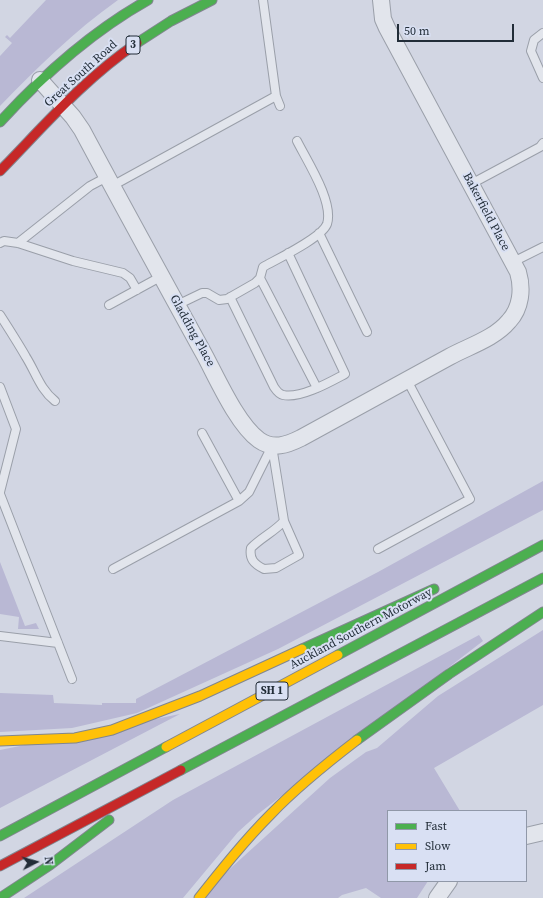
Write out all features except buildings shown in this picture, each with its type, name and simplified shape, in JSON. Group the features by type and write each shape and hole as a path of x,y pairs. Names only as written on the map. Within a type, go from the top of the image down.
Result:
{"main road":[{"name":"Great South Road","path":"0,122 40,80 84,43 134,7 148,0"},
{"name":"Great South Road","path":"0,171 62,105 116,57 159,27 212,0"},
{"path":"478,569 543,540"},
{"name":"Auckland Southern Motorway","path":"0,836 543,545"},
{"name":"SH 1","path":"0,866 543,578"},
{"path":"0,741 75,738 112,730 200,696 443,585"},
{"path":"199,898 249,837 301,786 353,742 543,612"},
{"path":"0,898 50,866 157,782"}],"street":[{"name":"Bakerfield Place","path":"381,0 383,19 387,28 513,262 521,283 519,301 510,320 494,334 407,380"},
{"name":"Gladding Place","path":"40,80 82,130 177,305 245,425 259,440 272,446"},
{"path":"272,446 286,445 297,440 407,380"},
{"path":"527,836 543,832"},
{"path":"438,898 448,882"}],"lane":[{"path":"263,0 276,96 280,106"},
{"path":"543,33 534,40 531,51 543,78"},
{"path":"18,244 90,186 109,181 276,96"},
{"path":"177,305 202,293 207,293 219,300 230,297 255,283 260,278 263,267 314,239 327,225 328,211 323,193 297,141"},
{"path":"471,184 540,147 543,143"},
{"path":"319,233 367,332"},
{"path":"0,243 4,241 18,244 73,261 123,273 130,278 137,290"},
{"path":"513,262 543,247"},
{"path":"230,297 270,381 278,393 291,396 317,388 345,374 288,253"},
{"path":"109,305 162,276"},
{"path":"260,278 317,388"},
{"path":"0,315 26,357 40,384 46,393 55,400"},
{"path":"378,549 470,499 407,380"},
{"path":"0,387 16,429 0,493 72,679"},
{"path":"0,411 7,404"},
{"path":"202,433 239,500"},
{"path":"113,569 239,500 249,492 272,446"},
{"path":"272,446 284,521 299,555 276,568 264,569 252,561 250,555 251,548 258,541 277,530 284,521"},
{"path":"0,636 58,644"}],"shaded area":[{"path":"46,0 118,0 71,37 0,106 0,56 12,43 5,37 7,35 10,38"},
{"path":"543,481 543,510 278,649 137,713 72,728 0,732 0,693 53,695 54,703 102,705 102,703 136,703 136,699 378,572"},
{"path":"0,562 25,626 36,623 39,629 18,629 19,617 0,614"},
{"path":"543,630 543,705 434,768 459,810 387,810 387,882 427,882 417,898 381,898 366,888 342,895 338,898 200,898 201,895 330,778 366,752 377,748 438,696"},
{"path":"479,635 483,641 258,814 238,832 183,898 24,898 173,800"},
{"path":"180,714 0,808 0,750"}],"traffic: fast":[{"path":"0,122 34,87 69,55 127,12 148,0"},
{"path":"137,43 171,21 212,0"},
{"path":"338,655 543,545"},
{"path":"181,770 543,578"},
{"path":"302,649 434,589"},
{"path":"357,740 449,674 543,612"},
{"path":"0,836 166,747"},
{"path":"0,898 50,865 109,820"}],"traffic: slow":[{"path":"0,741 75,738 112,730 200,696 302,649"},
{"path":"166,747 338,655"},
{"path":"199,898 261,824 291,794 357,740"}],"traffic: jam":[{"path":"0,171 82,87 137,43"},
{"path":"0,866 181,770"}]}
